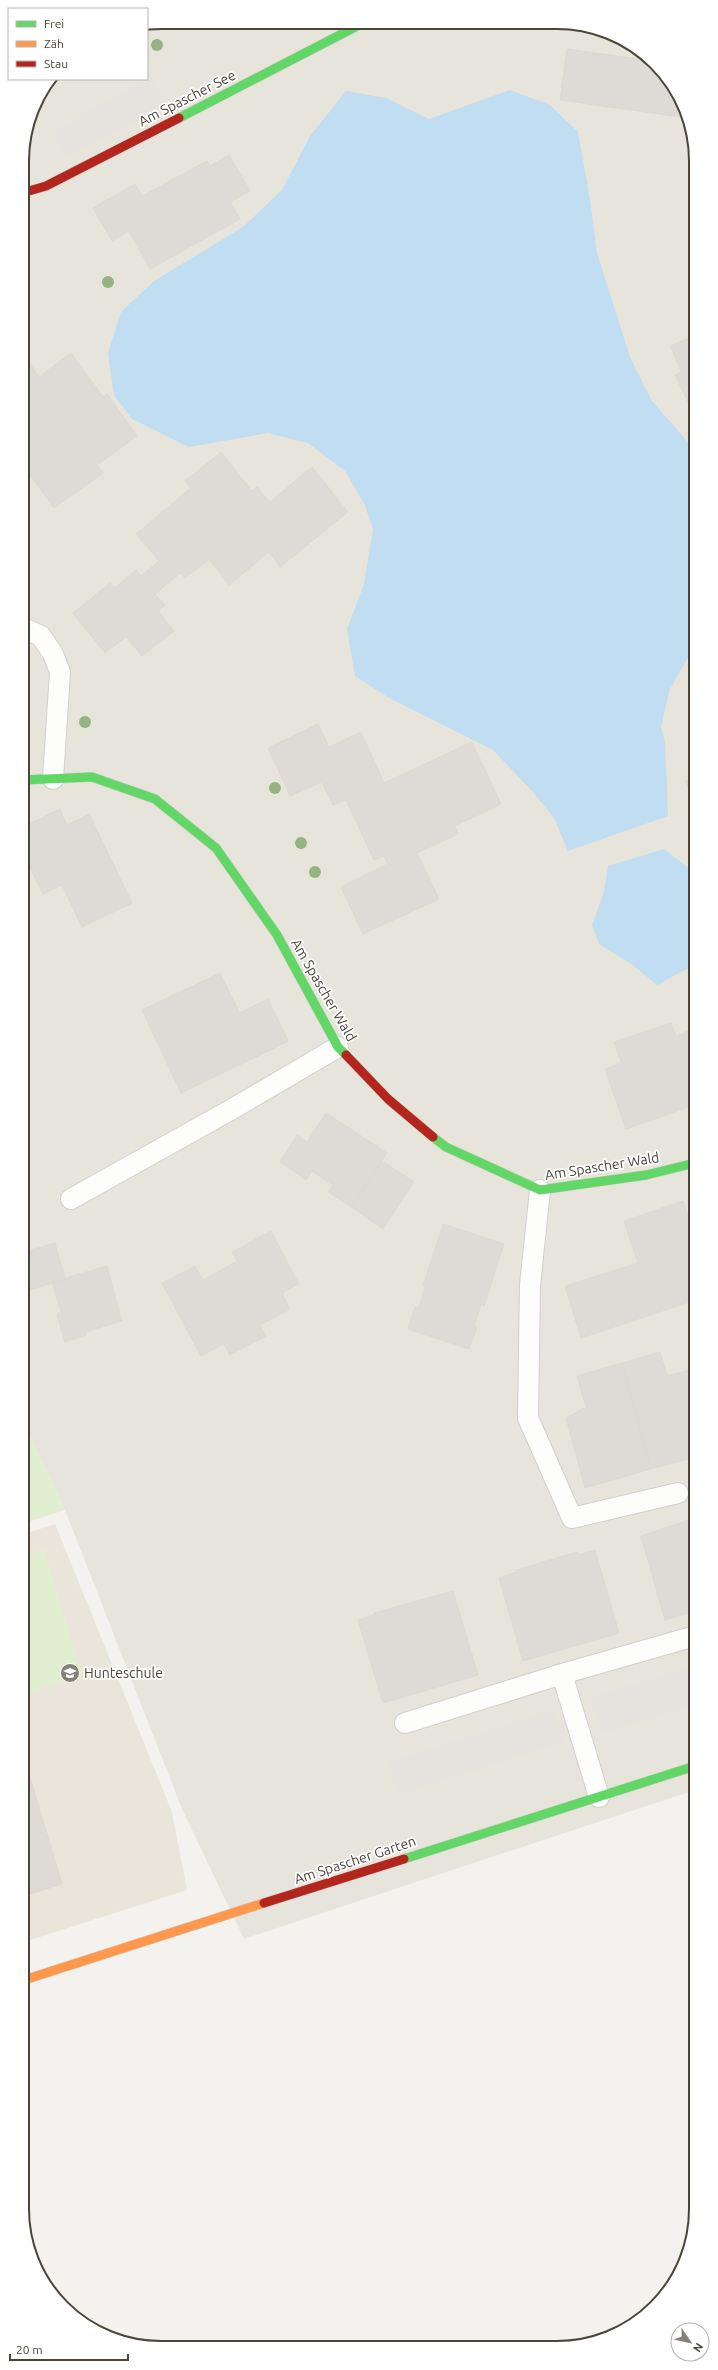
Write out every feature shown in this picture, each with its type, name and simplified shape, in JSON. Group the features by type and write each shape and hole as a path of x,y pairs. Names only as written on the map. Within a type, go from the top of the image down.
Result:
{"street":[{"name":"Am Spascher See","path":"29,191 46,186 351,29"},
{"name":"Am Spascher Wald","path":"29,780 92,777 154,799 216,848 277,935 338,1047 388,1099 446,1147 540,1190 646,1176 689,1164"},
{"name":"Am Spascher Garten","path":"29,1978 689,1768"}],"lane":[{"path":"29,631 41,636 53,654 60,672 53,779"},
{"path":"71,1199 234,1108 338,1047"},
{"path":"540,1190 530,1285 528,1418 572,1518 678,1493"},
{"path":"405,1723 562,1674 689,1638"},
{"path":"562,1674 599,1797"}],"shaded area":[{"path":"566,29 591,33 608,39 637,56 662,81 675,103 682,119 689,152 689,1792 244,1939 182,1809 65,1510 29,1434 29,152 33,127 39,110 57,80 148,80 148,30"},
{"path":"153,75 167,105 66,158 51,132 144,80 148,80 148,78"},
{"name":"Hunteschule","path":"55,1524 172,1812 187,1890 29,1940 29,1532"},
{"path":"689,1667 689,1707 601,1734 589,1697"},
{"path":"553,1710 565,1742 398,1795 388,1762"}],"green space":[{"path":"29,1434 65,1510 29,1521"},
{"path":"44,1549 83,1677 29,1692 29,1555"}],"water":[{"path":"510,90 550,105 578,132 590,199 597,253 630,357 652,401 689,443 689,656 670,689 661,727 665,741 668,816 568,851 554,818 533,792 493,750 389,698 355,676 347,629 364,584 373,529 364,503 345,471 308,443 268,433 189,447 132,419 114,395 108,353 121,312 154,281 243,227 282,190 310,136 346,91 386,98 429,119"},
{"path":"664,849 689,868 689,968 657,985 633,965 599,944 592,925 604,892 608,866"}],"building":[{"path":"567,49 641,59 667,88 681,117 560,100"},
{"path":"229,155 250,191 230,202 240,219 150,269 129,231 112,241 93,208 135,184 142,196 207,161 210,166"},
{"path":"689,338 689,404 675,375 682,372 670,346"},
{"path":"71,353 103,397 107,394 137,436 97,465 103,473 54,508 29,473 29,362 39,377"},
{"path":"221,452 252,491 257,487 270,502 312,467 348,512 280,567 269,552 229,585 209,559 185,578 180,573 155,594 165,605 158,611 174,631 142,656 126,637 105,653 73,613 110,583 115,588 136,570 141,576 159,561 136,534 191,488 185,481"},
{"path":"318,724 329,747 361,732 384,783 472,742 501,804 455,826 458,834 417,853 439,899 363,934 341,887 388,864 384,856 374,860 346,800 333,805 322,782 290,796 268,748"},
{"path":"689,779 689,789 685,782"},
{"path":"60,809 67,825 89,814 132,903 82,927 62,885 43,894 29,865 29,824"},
{"path":"220,973 260,1055 181,1093 142,1010"},
{"path":"268,999 288,1041 260,1055 239,1013"},
{"path":"671,1023 676,1036 689,1031 689,1107 626,1129 605,1069 621,1063 614,1042"},
{"path":"326,1113 387,1153 351,1207 328,1192 333,1185 312,1171 306,1180 280,1162 297,1135 307,1142"},
{"path":"382,1161 414,1182 383,1229 351,1207"},
{"path":"683,1201 689,1220 689,1302 581,1338 565,1286 638,1263 624,1221"},
{"path":"443,1224 504,1244 484,1306 481,1304 474,1326 477,1327 469,1349 408,1329 415,1307 419,1308 425,1286 423,1286"},
{"path":"271,1231 299,1284 282,1293 290,1309 260,1325 266,1336 230,1355 224,1344 201,1356 162,1283 195,1266 203,1280 237,1261 232,1252"},
{"path":"55,1243 65,1279 30,1290 29,1251"},
{"path":"107,1266 122,1321 85,1332 86,1335 65,1342 57,1314 61,1312 52,1282"},
{"path":"660,1352 667,1376 689,1370 689,1459 651,1469 622,1363"},
{"path":"622,1363 651,1469 585,1488 566,1418 586,1407 577,1376"},
{"path":"689,1520 689,1613 665,1620 641,1536"},
{"path":"595,1550 619,1633 523,1661 499,1578 517,1572 516,1570 577,1552 578,1555"},
{"path":"453,1591 478,1675 383,1703 358,1620 375,1615 374,1613"},
{"path":"29,1773 62,1884 29,1894"}],"traffic: fast":[{"path":"179,118 351,29"},
{"path":"29,780 92,777 155,799 216,848 277,935 338,1047 346,1055"},
{"path":"433,1137 446,1147 540,1190 646,1175 689,1164"},
{"path":"404,1859 689,1768"}],"traffic: slow":[{"path":"29,1978 264,1903"}],"traffic: jam":[{"path":"29,191 46,186 179,118"},
{"path":"346,1055 388,1099 433,1137"},
{"path":"264,1903 404,1859"}],"place":[{"name":"Hunteschule","path":"70,1673"}]}
